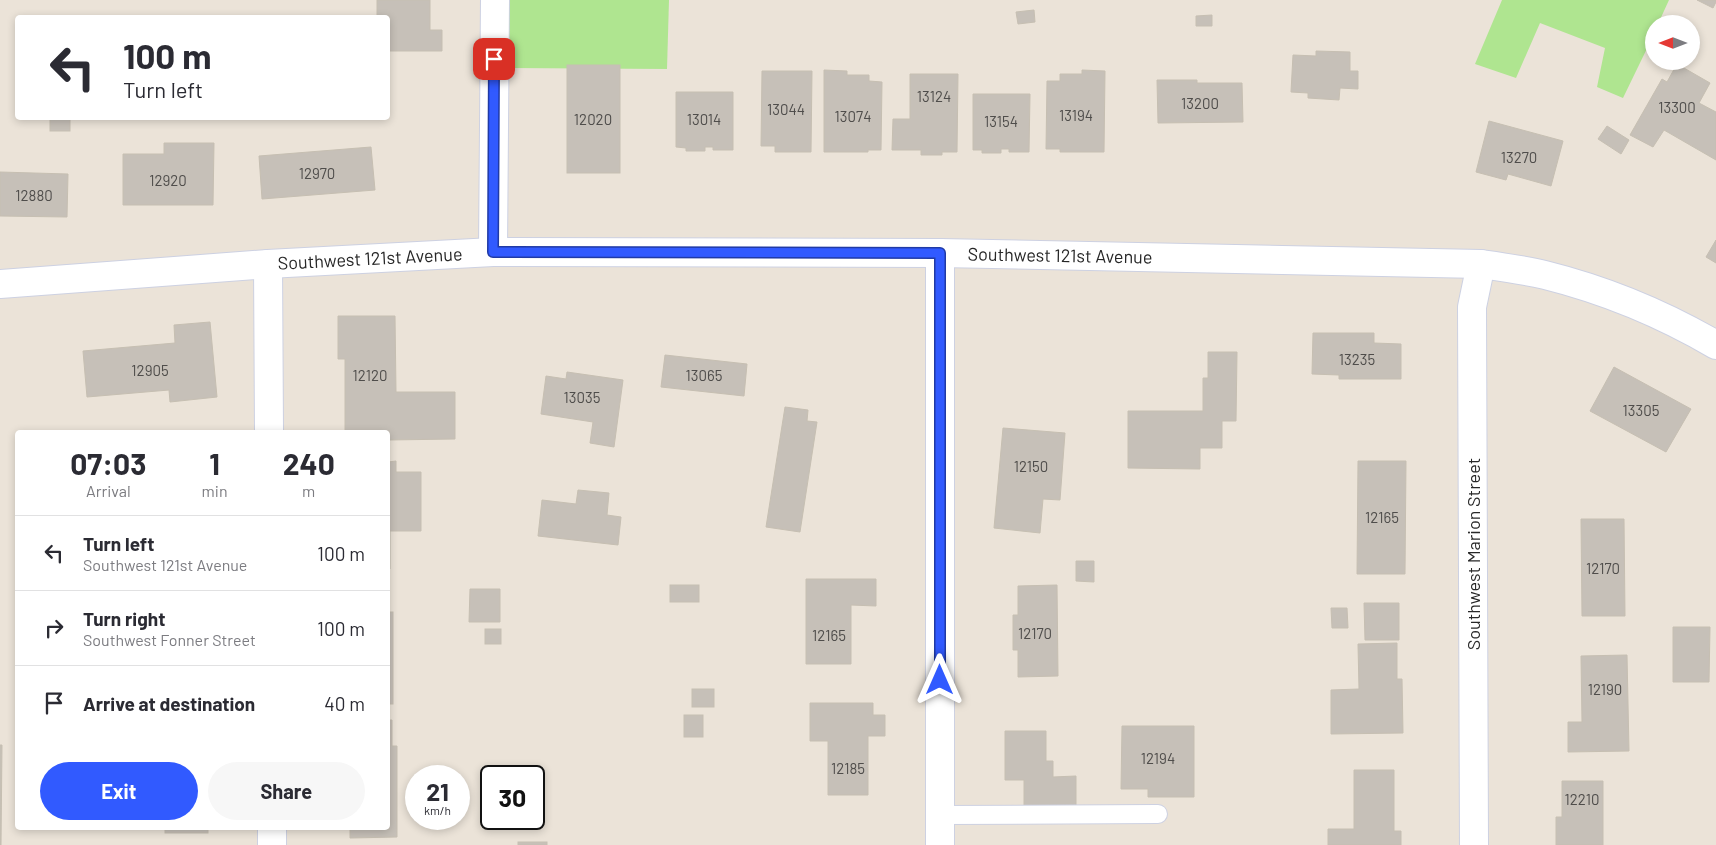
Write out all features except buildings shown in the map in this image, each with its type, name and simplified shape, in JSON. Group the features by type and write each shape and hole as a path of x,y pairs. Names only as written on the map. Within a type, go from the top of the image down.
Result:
{"main road":[{"path":"493,252 495,0"},
{"name":"Southwest 121st Avenue","path":"0,284 268,264 493,252 940,253 1481,264 1544,274 1599,291 1688,328 1716,344"},
{"path":"940,253 940,845"},
{"path":"268,264 269,430"},
{"name":"Southwest Marion Street","path":"1474,845 1472,307 1481,264"},
{"path":"272,830 272,845"}],"lane":[{"path":"940,815 1158,814"}],"green space":[{"path":"508,0 669,0 667,69 508,68"},
{"path":"1502,0 1669,0 1662,15 1645,15 1645,53 1623,98 1597,87 1605,48 1540,23 1516,78 1475,64"}],"route":[{"path":"494,59 493,252 940,253 940,680"}]}
